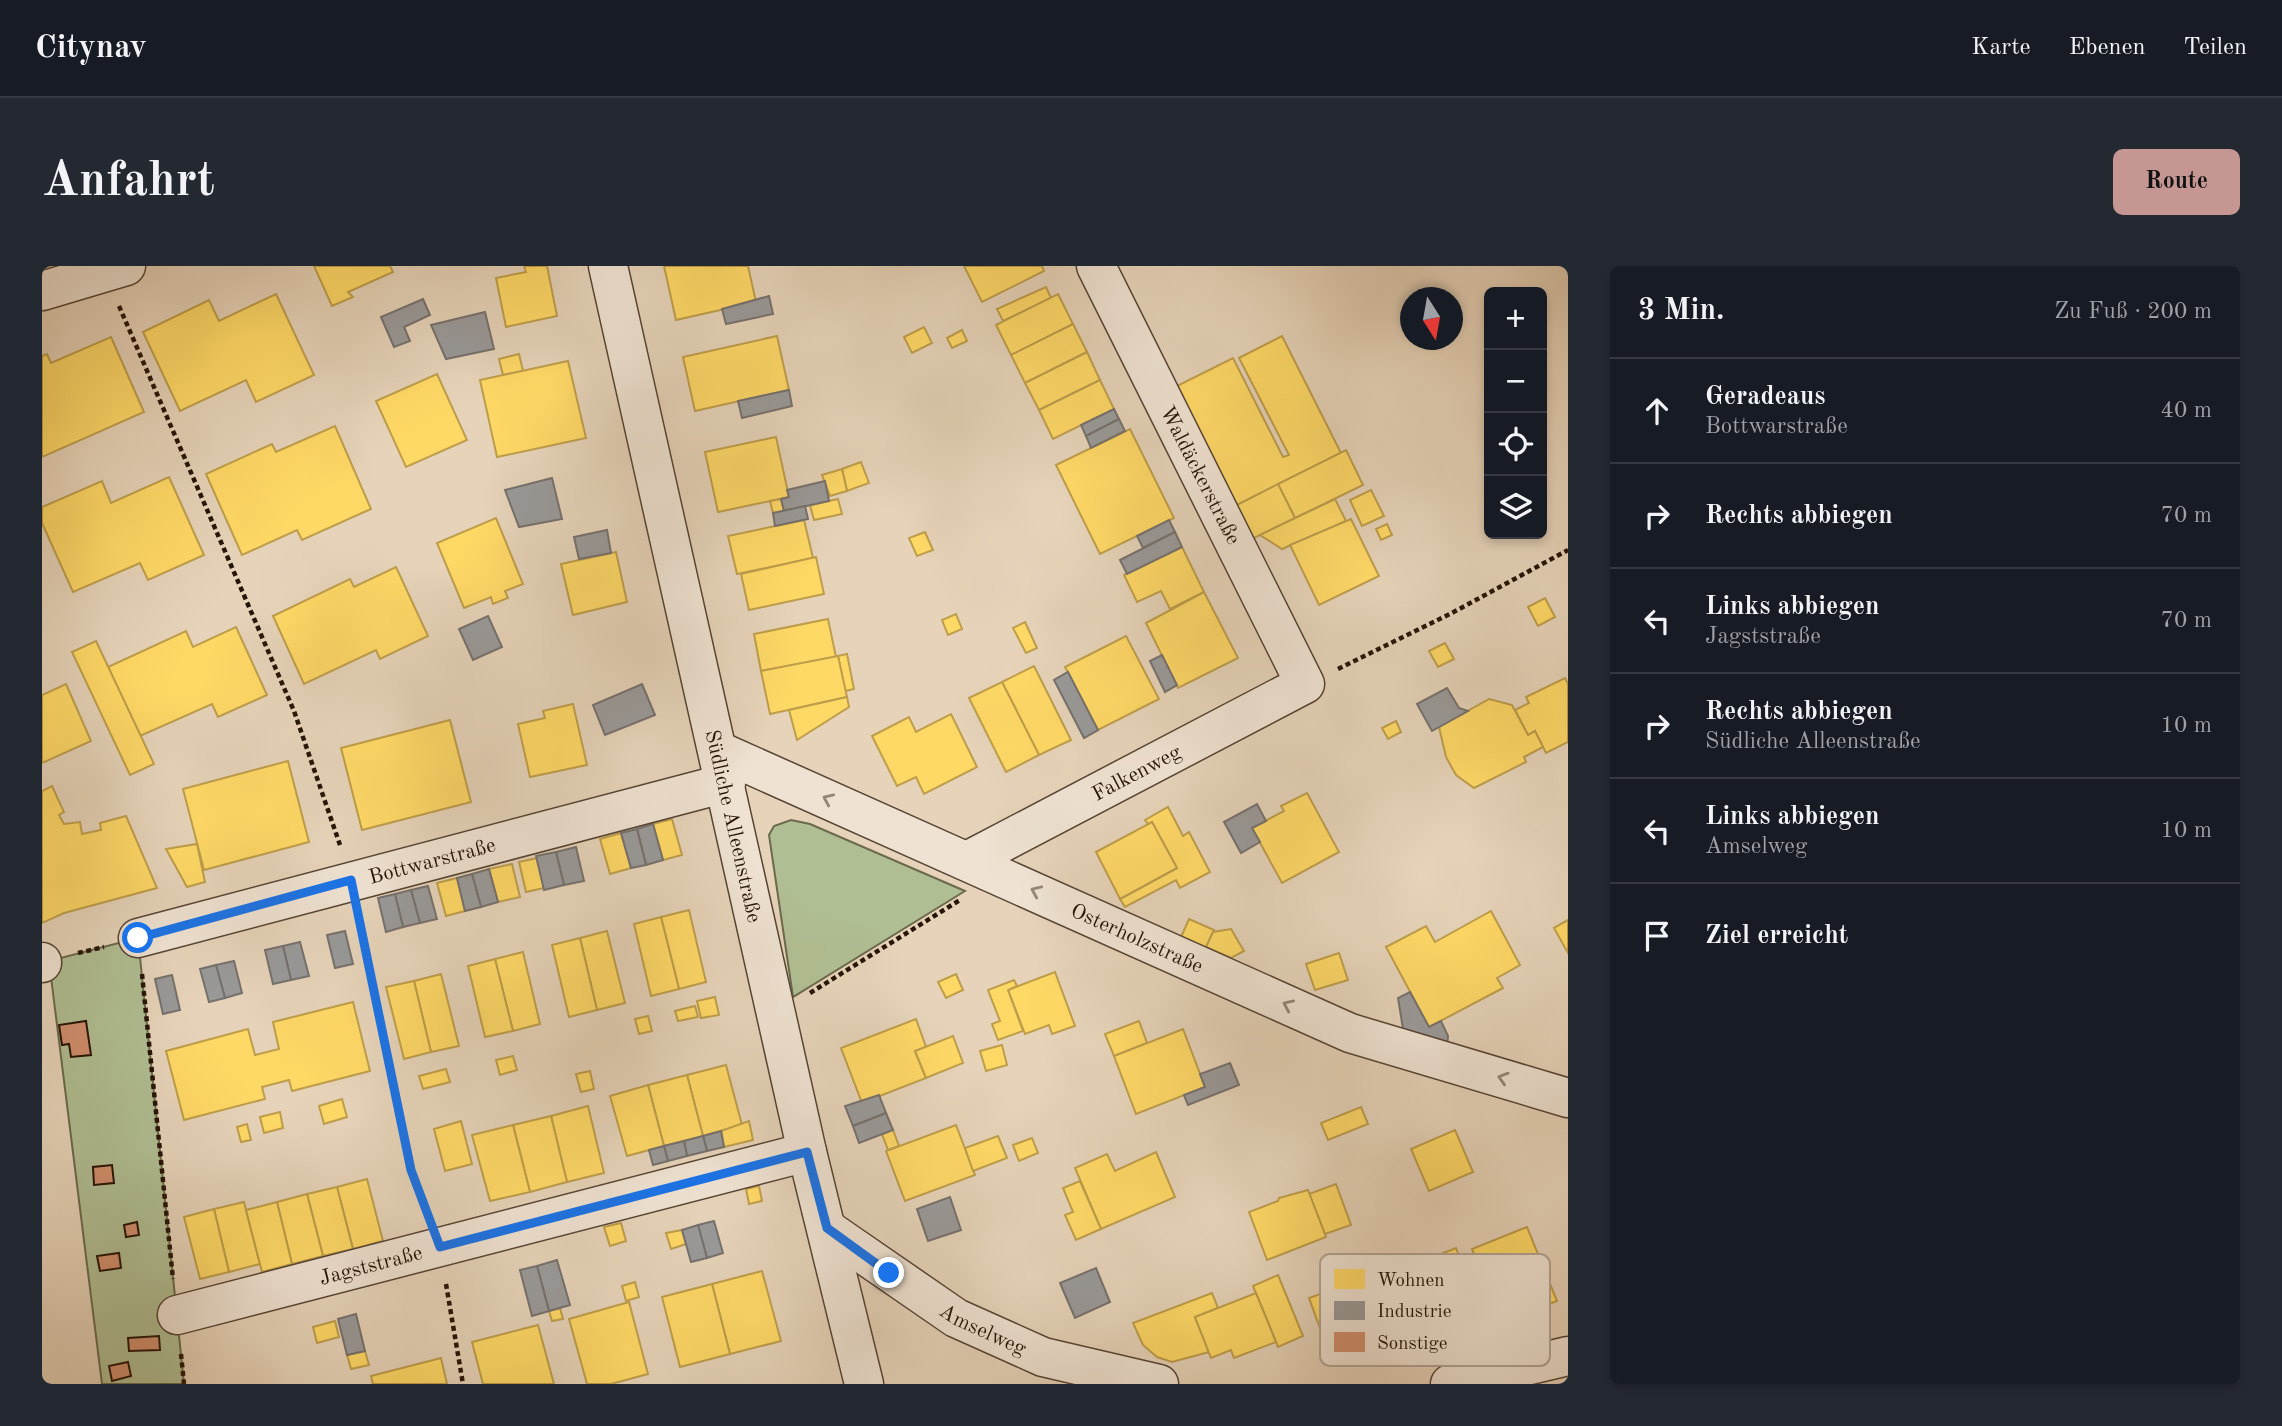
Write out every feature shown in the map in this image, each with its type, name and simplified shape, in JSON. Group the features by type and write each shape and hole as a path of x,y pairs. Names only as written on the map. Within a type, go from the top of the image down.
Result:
{"street":[{"name":"Südliche Alleenstraße","path":"608,266 807,1152 864,1384"},
{"name":"Waldäckerstraße","path":"1096,266 1306,684"},
{"path":"42,291 115,270"},
{"name":"Falkenweg","path":"984,868 1306,684"},
{"name":"Osterholzstraße","path":"722,767 984,868 1350,1033 1568,1098"},
{"name":"Bottwarstraße","path":"138,938 351,880 722,767"},
{"name":"Jagststraße","path":"177,1315 807,1152"},
{"name":"Amselweg","path":"827,1228 956,1318 1043,1357 1159,1384"},
{"path":"1550,1360 1568,1356"},
{"path":"1450,1384 1526,1366"}],"path":[{"path":"115,270 294,711 351,880 411,1170 440,1247 463,1384"},
{"path":"1306,684 1450,614 1568,550"},
{"path":"776,1014 984,868"},
{"path":"42,962 138,938 184,1384"}],"green space":[{"path":"791,820 810,824 965,891 793,997 769,835 774,826"},
{"path":"138,938 184,1384 102,1384 49,961"}],"building: Wohnen":[{"path":"314,266 390,266 393,272 348,292 353,297 332,306"},
{"path":"524,266 547,266 557,316 506,327 496,278 526,272"},
{"path":"664,266 748,266 756,302 676,320"},
{"path":"964,266 1042,266 1044,271 982,302"},
{"path":"1046,287 1051,298 1003,321 997,309"},
{"path":"276,294 314,375 256,402 246,380 180,411 143,332 209,300 219,321"},
{"path":"1058,294 1073,324 1011,355 996,325"},
{"path":"1073,324 1087,352 1025,383 1011,355"},
{"path":"924,327 932,343 912,353 904,337"},
{"path":"962,330 967,341 952,348 947,338"},
{"path":"777,336 789,390 695,411 683,357"},
{"path":"1282,336 1341,453 1235,506 1175,387 1233,358 1283,457 1289,455 1239,358"},
{"path":"111,337 144,412 42,457 42,356 47,354 51,363"},
{"path":"1087,352 1100,380 1039,410 1025,383"},
{"path":"519,354 523,371 503,375 499,359"},
{"path":"568,361 586,438 497,457 480,380"},
{"path":"437,374 467,440 406,467 376,401"},
{"path":"1100,380 1114,409 1053,439 1039,410"},
{"path":"335,426 371,509 302,540 297,530 242,555 206,474 272,444 276,452"},
{"path":"1130,429 1174,518 1100,554 1056,465"},
{"path":"776,437 789,497 718,512 705,452"},
{"path":"1346,450 1363,485 1295,518 1278,484"},
{"path":"861,462 869,483 847,491 842,469"},
{"path":"842,469 847,491 830,496 822,475"},
{"path":"169,477 204,555 148,580 140,563 73,592 42,523 42,507 102,481 111,503"},
{"path":"1278,484 1295,518 1252,539 1235,506"},
{"path":"1371,490 1384,516 1362,526 1350,500"},
{"path":"781,499 784,511 773,513 770,501"},
{"path":"838,499 842,514 814,520 810,505"},
{"path":"1335,499 1346,521 1282,549 1260,535"},
{"path":"496,518 523,584 505,591 508,598 493,604 491,597 464,608 437,543"},
{"path":"1351,519 1379,576 1319,605 1290,545"},
{"path":"804,520 813,558 737,574 728,536"},
{"path":"1387,524 1392,535 1381,540 1376,529"},
{"path":"925,532 933,550 917,556 909,538"},
{"path":"1182,547 1204,592 1170,609 1161,591 1137,602 1124,575"},
{"path":"616,552 627,602 573,615 561,564"},
{"path":"816,557 824,594 749,610 741,574"},
{"path":"396,567 428,636 380,659 376,650 304,684 273,616 350,579 354,587"},
{"path":"1204,592 1238,658 1178,688 1146,623"},
{"path":"1545,598 1555,617 1538,626 1528,607"},
{"path":"956,614 962,629 948,635 942,620"},
{"path":"828,619 836,657 761,671 754,634"},
{"path":"1025,622 1037,648 1026,653 1013,628"},
{"path":"236,627 267,695 218,717 212,704 140,736 108,667 186,631 193,647"},
{"path":"1126,636 1159,699 1098,730 1065,667"},
{"path":"96,641 154,764 130,775 72,652"},
{"path":"1445,643 1454,659 1438,667 1429,651"},
{"path":"847,654 854,689 845,691 838,656"},
{"path":"838,656 847,697 770,714 761,671"},
{"path":"1034,666 1071,740 1039,755 1002,682"},
{"path":"1565,678 1568,684 1568,742 1546,753 1535,731 1528,735 1515,710 1529,703 1526,697"},
{"path":"1002,682 1039,755 1006,772 969,698"},
{"path":"66,684 91,741 42,763 42,695"},
{"path":"847,697 849,707 797,740 789,710"},
{"path":"1489,699 1512,705 1528,735 1535,731 1543,747 1524,757 1526,762 1474,788 1456,775 1446,757 1439,727"},
{"path":"573,704 587,765 530,777 518,724 545,718 543,711"},
{"path":"951,714 977,767 924,794 916,777 897,786 872,736 909,717 916,732"},
{"path":"450,720 471,802 362,830 341,748"},
{"path":"1396,721 1401,732 1388,739 1382,728"},
{"path":"288,761 309,842 204,870 183,789"},
{"path":"52,786 64,812 59,815 64,824 80,822 82,834 101,830 100,823 126,816 157,888 64,913 42,923 42,791"},
{"path":"1307,793 1339,852 1282,883 1252,828 1284,811 1281,806"},
{"path":"1168,807 1183,836 1189,832 1210,872 1180,888 1176,880 1125,907 1120,899 1177,868 1152,822 1148,824 1145,820"},
{"path":"672,819 682,855 663,860 653,824"},
{"path":"1152,822 1177,868 1120,899 1096,852"},
{"path":"621,833 631,868 610,874 600,839"},
{"path":"197,844 205,882 187,887 166,849"},
{"path":"537,858 544,888 526,892 519,862"},
{"path":"512,864 520,897 498,902 489,869"},
{"path":"457,878 465,911 446,916 437,883"},
{"path":"689,910 706,982 679,989 661,917"},
{"path":"1491,911 1520,965 1497,978 1503,988 1429,1027 1386,947 1426,926 1435,942"},
{"path":"661,917 679,989 651,996 634,924"},
{"path":"1189,919 1214,930 1203,955 1178,944"},
{"path":"1568,920 1568,953 1554,928"},
{"path":"1231,929 1244,951 1231,958 1206,947 1213,932"},
{"path":"607,931 625,1003 597,1010 580,938"},
{"path":"580,938 597,1010 569,1017 552,945"},
{"path":"523,952 540,1024 513,1031 495,959"},
{"path":"1339,953 1348,980 1315,990 1306,964"},
{"path":"495,959 513,1031 485,1037 468,966"},
{"path":"1055,972 1075,1026 1052,1034 1049,1025 1025,1034 1008,990"},
{"path":"441,974 459,1046 431,1052 414,981"},
{"path":"956,974 963,990 946,998 938,982"},
{"path":"1014,980 1017,986 1008,990 1023,1031 998,1040 992,1024 1000,1021 988,990"},
{"path":"414,981 431,1052 404,1059 386,987"},
{"path":"715,997 719,1015 701,1018 697,1001"},
{"path":"353,1002 370,1071 292,1091 289,1080 262,1087 265,1099 184,1120 166,1051 248,1029 255,1055 279,1049 273,1022"},
{"path":"695,1006 698,1017 678,1021 675,1011"},
{"path":"648,1016 652,1031 639,1034 635,1019"},
{"path":"916,1019 926,1047 915,1051 926,1078 862,1103 841,1048"},
{"path":"1139,1021 1147,1043 1114,1056 1105,1034"},
{"path":"1183,1029 1205,1087 1136,1114 1114,1056"},
{"path":"953,1036 963,1063 926,1078 915,1051"},
{"path":"1002,1045 1007,1065 986,1071 980,1051"},
{"path":"513,1056 517,1070 500,1075 496,1060"},
{"path":"726,1065 742,1125 703,1136 687,1075"},
{"path":"446,1069 450,1082 423,1089 419,1076"},
{"path":"590,1071 594,1089 581,1092 576,1074"},
{"path":"687,1075 703,1136 664,1146 648,1085"},
{"path":"648,1085 664,1146 627,1156 610,1096"},
{"path":"342,1099 347,1117 324,1124 319,1106"},
{"path":"588,1106 604,1173 567,1182 551,1116"},
{"path":"1361,1107 1368,1124 1328,1140 1321,1123"},
{"path":"280,1112 283,1128 264,1133 260,1117"},
{"path":"551,1116 567,1182 530,1192 513,1125"},
{"path":"461,1121 472,1164 445,1171 434,1129"},
{"path":"749,1121 753,1140 724,1147 721,1131"},
{"path":"247,1124 251,1140 241,1142 237,1127"},
{"path":"513,1125 530,1192 490,1201 472,1135"},
{"path":"956,1125 975,1175 905,1201 886,1151"},
{"path":"893,1130 899,1146 888,1150 882,1134"},
{"path":"1455,1130 1473,1172 1429,1191 1411,1149"},
{"path":"998,1136 1007,1158 973,1171 965,1148"},
{"path":"1032,1138 1038,1153 1019,1161 1013,1145"},
{"path":"1156,1152 1175,1197 1101,1229 1075,1168 1107,1154 1115,1171"},
{"path":"367,1179 383,1241 353,1249 337,1187"},
{"path":"1080,1181 1101,1229 1076,1240 1065,1215 1073,1212 1063,1188"},
{"path":"1336,1184 1351,1225 1325,1234 1309,1194"},
{"path":"759,1186 762,1201 749,1204 746,1189"},
{"path":"337,1187 353,1249 323,1256 307,1194"},
{"path":"1308,1190 1326,1237 1267,1260 1249,1212 1278,1201 1279,1198"},
{"path":"307,1194 323,1256 292,1264 277,1202"},
{"path":"244,1202 260,1264 229,1272 214,1209"},
{"path":"277,1202 292,1264 262,1272 246,1210"},
{"path":"214,1209 229,1272 200,1279 184,1217"},
{"path":"621,1223 626,1241 610,1246 604,1227"},
{"path":"1527,1227 1538,1254 1474,1254 1472,1249"},
{"path":"682,1230 686,1244 671,1249 666,1233"},
{"path":"1456,1248 1458,1254 1443,1254"},
{"path":"762,1271 781,1341 730,1354 712,1284"},
{"path":"1278,1275 1303,1336 1278,1347 1253,1286"},
{"path":"635,1282 639,1297 626,1301 622,1286"},
{"path":"712,1284 730,1354 680,1367 662,1297"},
{"path":"1550,1284 1557,1301 1550,1304"},
{"path":"1212,1293 1218,1308 1195,1317 1209,1352 1172,1362 1157,1357 1143,1345 1133,1323"},
{"path":"1256,1293 1276,1342 1234,1358 1231,1350 1211,1358 1195,1317"},
{"path":"1320,1294 1320,1328 1309,1298"},
{"path":"629,1302 648,1374 611,1384 587,1384 569,1319"},
{"path":"560,1308 563,1319 552,1321 549,1311"},
{"path":"335,1321 339,1337 317,1343 313,1327"},
{"path":"538,1325 554,1384 483,1384 472,1342"},
{"path":"365,1351 369,1365 351,1369 347,1355"},
{"path":"441,1358 447,1384 373,1384 371,1376"}],"building: Industrie":[{"path":"769,296 773,314 726,324 722,309"},
{"path":"423,299 430,315 404,327 410,341 394,347 381,317"},
{"path":"485,312 494,349 446,359 431,325"},
{"path":"789,390 792,406 742,418 738,401"},
{"path":"1114,409 1119,419 1086,436 1081,425"},
{"path":"1119,419 1125,431 1091,448 1086,436"},
{"path":"552,478 562,519 519,527 505,490"},
{"path":"825,481 829,501 784,511 781,499 789,497 787,490"},
{"path":"805,506 808,519 775,526 773,513"},
{"path":"1169,520 1175,532 1143,548 1137,536"},
{"path":"607,530 611,553 579,559 574,537"},
{"path":"1175,532 1182,547 1127,574 1120,560"},
{"path":"488,616 502,647 473,660 459,629"},
{"path":"1162,655 1177,685 1165,692 1150,661"},
{"path":"1068,672 1098,730 1084,738 1054,680"},
{"path":"642,684 655,715 605,735 593,705"},
{"path":"1447,688 1459,708 1468,711 1432,731 1417,704"},
{"path":"1257,804 1266,821 1252,828 1260,842 1241,853 1224,822"},
{"path":"653,824 663,860 646,865 637,829"},
{"path":"637,829 646,865 631,868 621,833"},
{"path":"576,847 584,881 564,885 556,852"},
{"path":"556,852 564,885 544,890 536,856"},
{"path":"489,869 498,902 481,907 472,874"},
{"path":"472,874 481,907 465,911 457,878"},
{"path":"428,886 437,919 420,923 411,890"},
{"path":"411,890 420,923 403,927 395,894"},
{"path":"395,894 403,927 386,932 378,898"},
{"path":"345,931 353,964 335,968 327,935"},
{"path":"300,942 309,976 291,980 283,946"},
{"path":"283,946 291,980 273,984 265,950"},
{"path":"234,961 242,993 225,998 216,965"},
{"path":"216,965 225,998 209,1002 200,969"},
{"path":"172,975 180,1010 163,1014 155,979"},
{"path":"1410,992 1429,1027 1441,1021 1448,1036 1447,1048 1404,1035 1398,998"},
{"path":"1230,1063 1239,1085 1188,1105 1184,1095 1205,1087 1200,1074"},
{"path":"879,1095 886,1113 853,1126 845,1106"},
{"path":"886,1113 893,1130 859,1143 853,1126"},
{"path":"721,1131 724,1147 707,1151 703,1136"},
{"path":"703,1136 707,1151 687,1156 684,1141"},
{"path":"684,1141 687,1156 668,1161 664,1146"},
{"path":"664,1146 668,1161 653,1165 649,1150"},
{"path":"950,1197 961,1230 928,1241 917,1209"},
{"path":"714,1221 723,1253 707,1258 698,1225"},
{"path":"698,1225 707,1258 691,1262 682,1230"},
{"path":"557,1260 570,1305 549,1311 537,1266"},
{"path":"537,1266 549,1311 532,1316 520,1270"},
{"path":"1096,1268 1110,1302 1075,1318 1060,1283"},
{"path":"356,1314 365,1351 347,1355 338,1319"}],"building: Sonstige":[{"path":"86,1021 91,1055 71,1057 69,1044 62,1045 59,1025"},
{"path":"112,1165 114,1183 94,1185 93,1167"},
{"path":"137,1222 139,1235 126,1237 124,1225"},
{"path":"119,1253 121,1268 100,1271 97,1256"},
{"path":"159,1336 160,1350 129,1351 128,1338"},
{"path":"128,1362 131,1376 112,1381 109,1366"}],"route":[{"path":"138,938 351,880 411,1170 440,1247 807,1152 827,1228 889,1273"}]}
